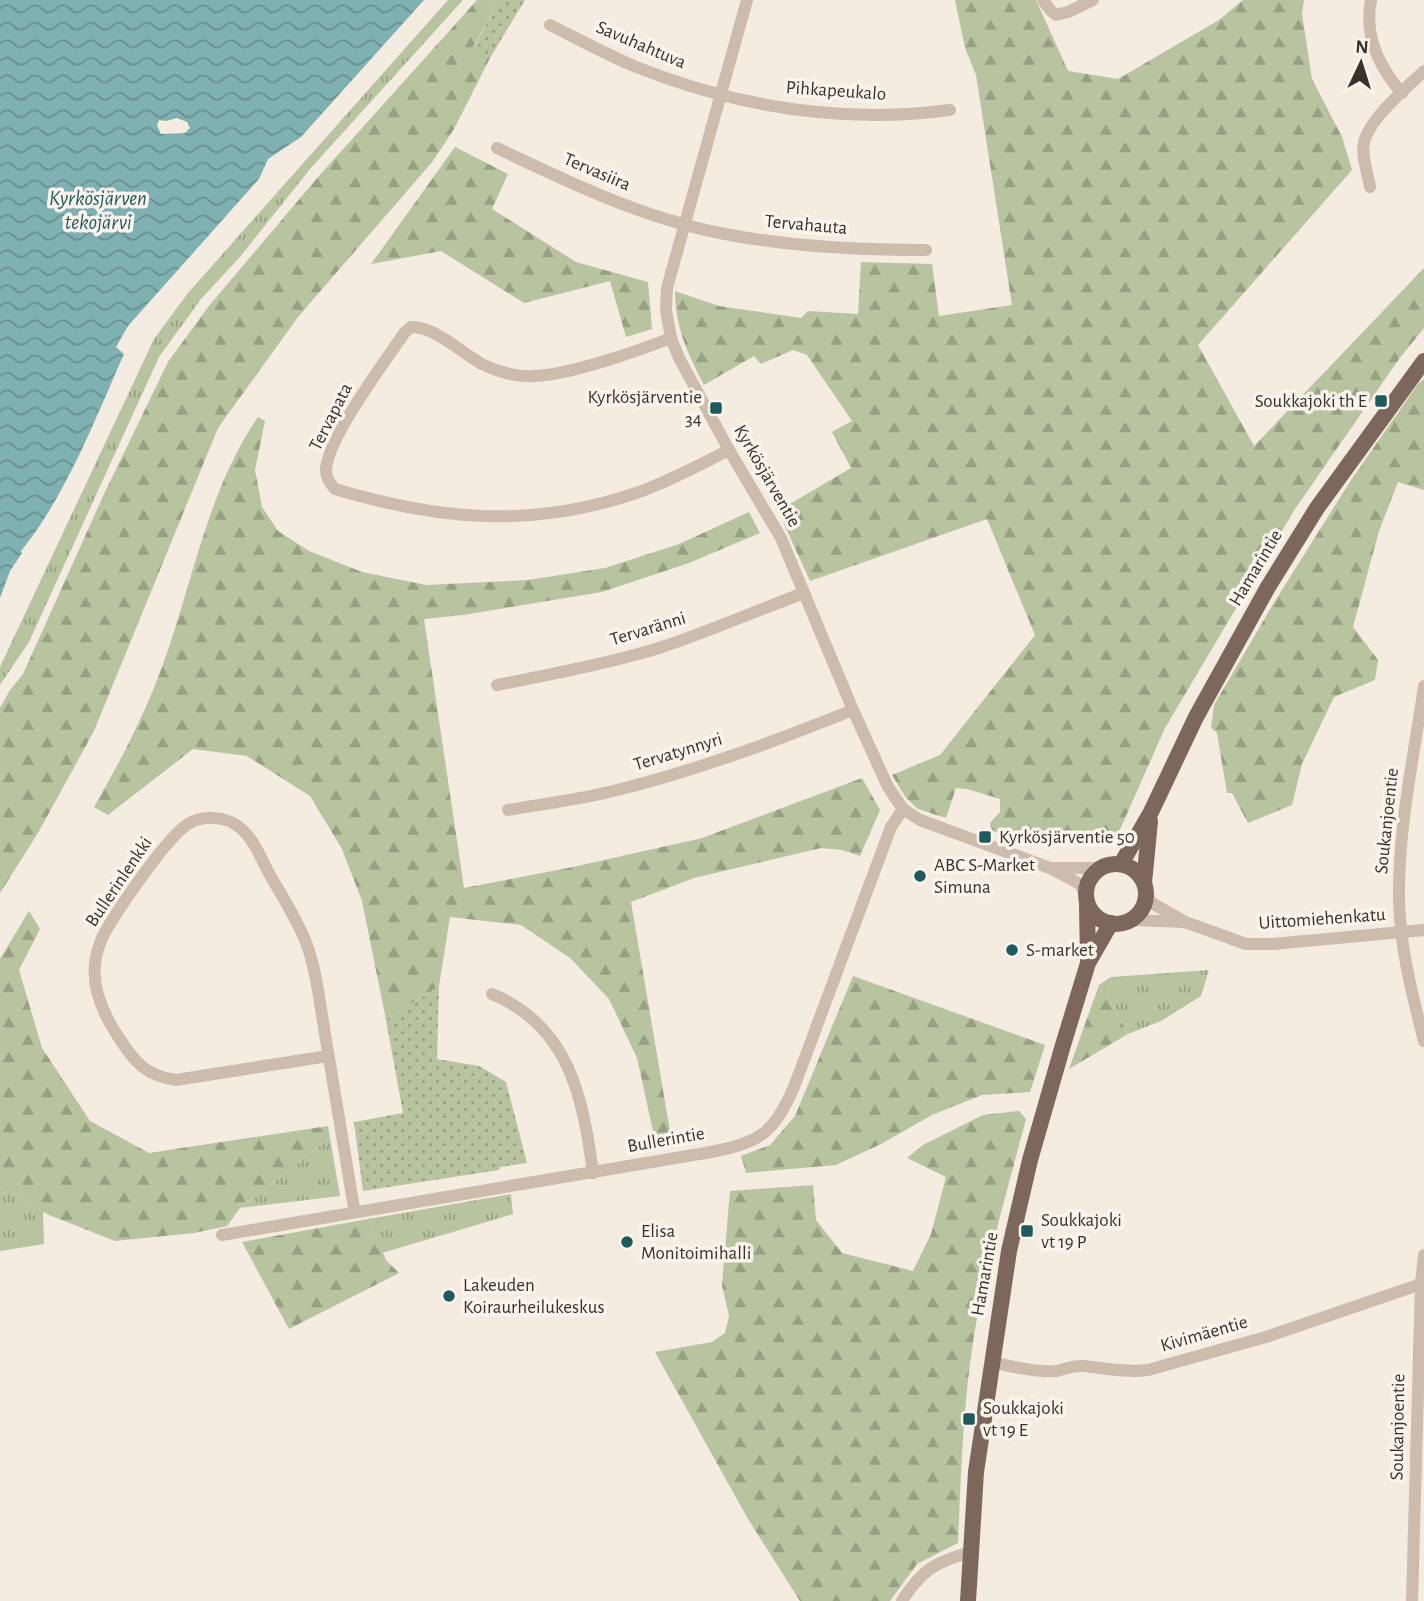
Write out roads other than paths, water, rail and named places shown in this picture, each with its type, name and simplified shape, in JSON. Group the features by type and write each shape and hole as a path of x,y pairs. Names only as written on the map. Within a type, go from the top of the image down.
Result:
{"main road":[{"name":"Hamarintie","path":"1121,864 1151,812 1196,717 1268,587 1317,508 1424,360"},
{"name":"Hamarintie","path":"1145,888 1151,812"},
{"path":"1121,864 1139,874 1145,888 1144,904 1131,920 1111,923 1101,920 1086,899 1087,884 1092,874 1100,868 1121,864"},
{"name":"Hamarintie","path":"1086,899 1088,963"},
{"name":"Hamarintie","path":"968,1601 976,1472 1009,1251 1030,1160 1088,963 1111,923"}],"street":[{"name":"Kyrkösjärventie","path":"747,0 667,288 666,310 671,338 729,450 773,521 853,710 888,787 903,809"},
{"path":"1044,2 1056,15 1093,0"},
{"path":"1371,0 1370,26 1376,56 1402,93"},
{"name":"Savuhahtuva","path":"550,24 634,66 720,95"},
{"path":"1370,187 1363,150 1364,140 1375,123 1424,71"},
{"name":"Pihkapeukalo","path":"720,95 759,104 842,114 917,114 950,110"},
{"name":"Tervasiira","path":"497,148 617,203 684,224"},
{"name":"Tervahauta","path":"684,224 775,242 873,250 926,250"},
{"name":"Tervapata","path":"671,338 597,362 534,376 508,374 484,365 427,329 411,327 348,417 327,462 326,474 329,483 335,489 426,512 514,517 555,513 638,492 729,450"},
{"name":"Tervaränni","path":"497,685 589,666 657,648 726,625 804,593"},
{"name":"Soukanjoentie","path":"1424,686 1401,849 1399,899 1406,972 1424,1041"},
{"name":"Tervatynnyri","path":"508,810 607,792 679,773 853,710"},
{"path":"903,809 920,820 1050,868 1080,884 1086,899"},
{"name":"Bullerintie","path":"222,1235 731,1148 765,1134 782,1113 794,1087 891,827 903,809"},
{"name":"Bullerinlenkki","path":"328,1056 176,1080 158,1078 143,1068 130,1054 113,1028 96,986 95,964 102,939 143,877 176,835 189,824 207,817 221,818 238,826 252,841 307,946 314,969 355,1212"},
{"path":"1050,868 1100,868"},
{"name":"Uittomiehenkatu","path":"1145,888 1152,903 1185,922 1233,940 1259,944 1424,930"},
{"name":"Uittomiehenkatu","path":"1131,920 1185,922"},
{"path":"492,994 515,1004 537,1022 552,1038 569,1066 579,1094 593,1173"},
{"name":"Soukanjoentie","path":"1412,1601 1420,1519 1421,1284 1424,1255"},
{"name":"Kivimäentie","path":"991,1361 1004,1366 1056,1371 1067,1366 1135,1372 1148,1370 1266,1337 1421,1284"},
{"path":"902,1601 914,1583 940,1560 971,1552"}],"water":[{"name":"Kyrkösjärven tekojärvi","path":"0,0 424,0 301,137 268,159 259,179 128,326 116,347 124,354 66,482 21,551 0,598","holes":["177,118 187,122 190,128 185,133 161,134 157,125 159,120"]}],"place":[{"name":"Soukkajoki th E","path":"1381,401"},
{"name":"Kyrkösjärventie 34","path":"716,408"},
{"name":"Kyrkösjärventie 50","path":"985,837"},
{"name":"ABC S-Market Simuna","path":"920,876"},
{"name":"S-market","path":"1012,950"},
{"name":"Soukkajoki vt 19 P","path":"1027,1231"},
{"name":"Elisa Monitoimihalli","path":"627,1242"},
{"name":"Lakeuden Koiraurheilukeskus","path":"449,1296"},
{"name":"Soukkajoki vt 19 E","path":"969,1419"}]}
